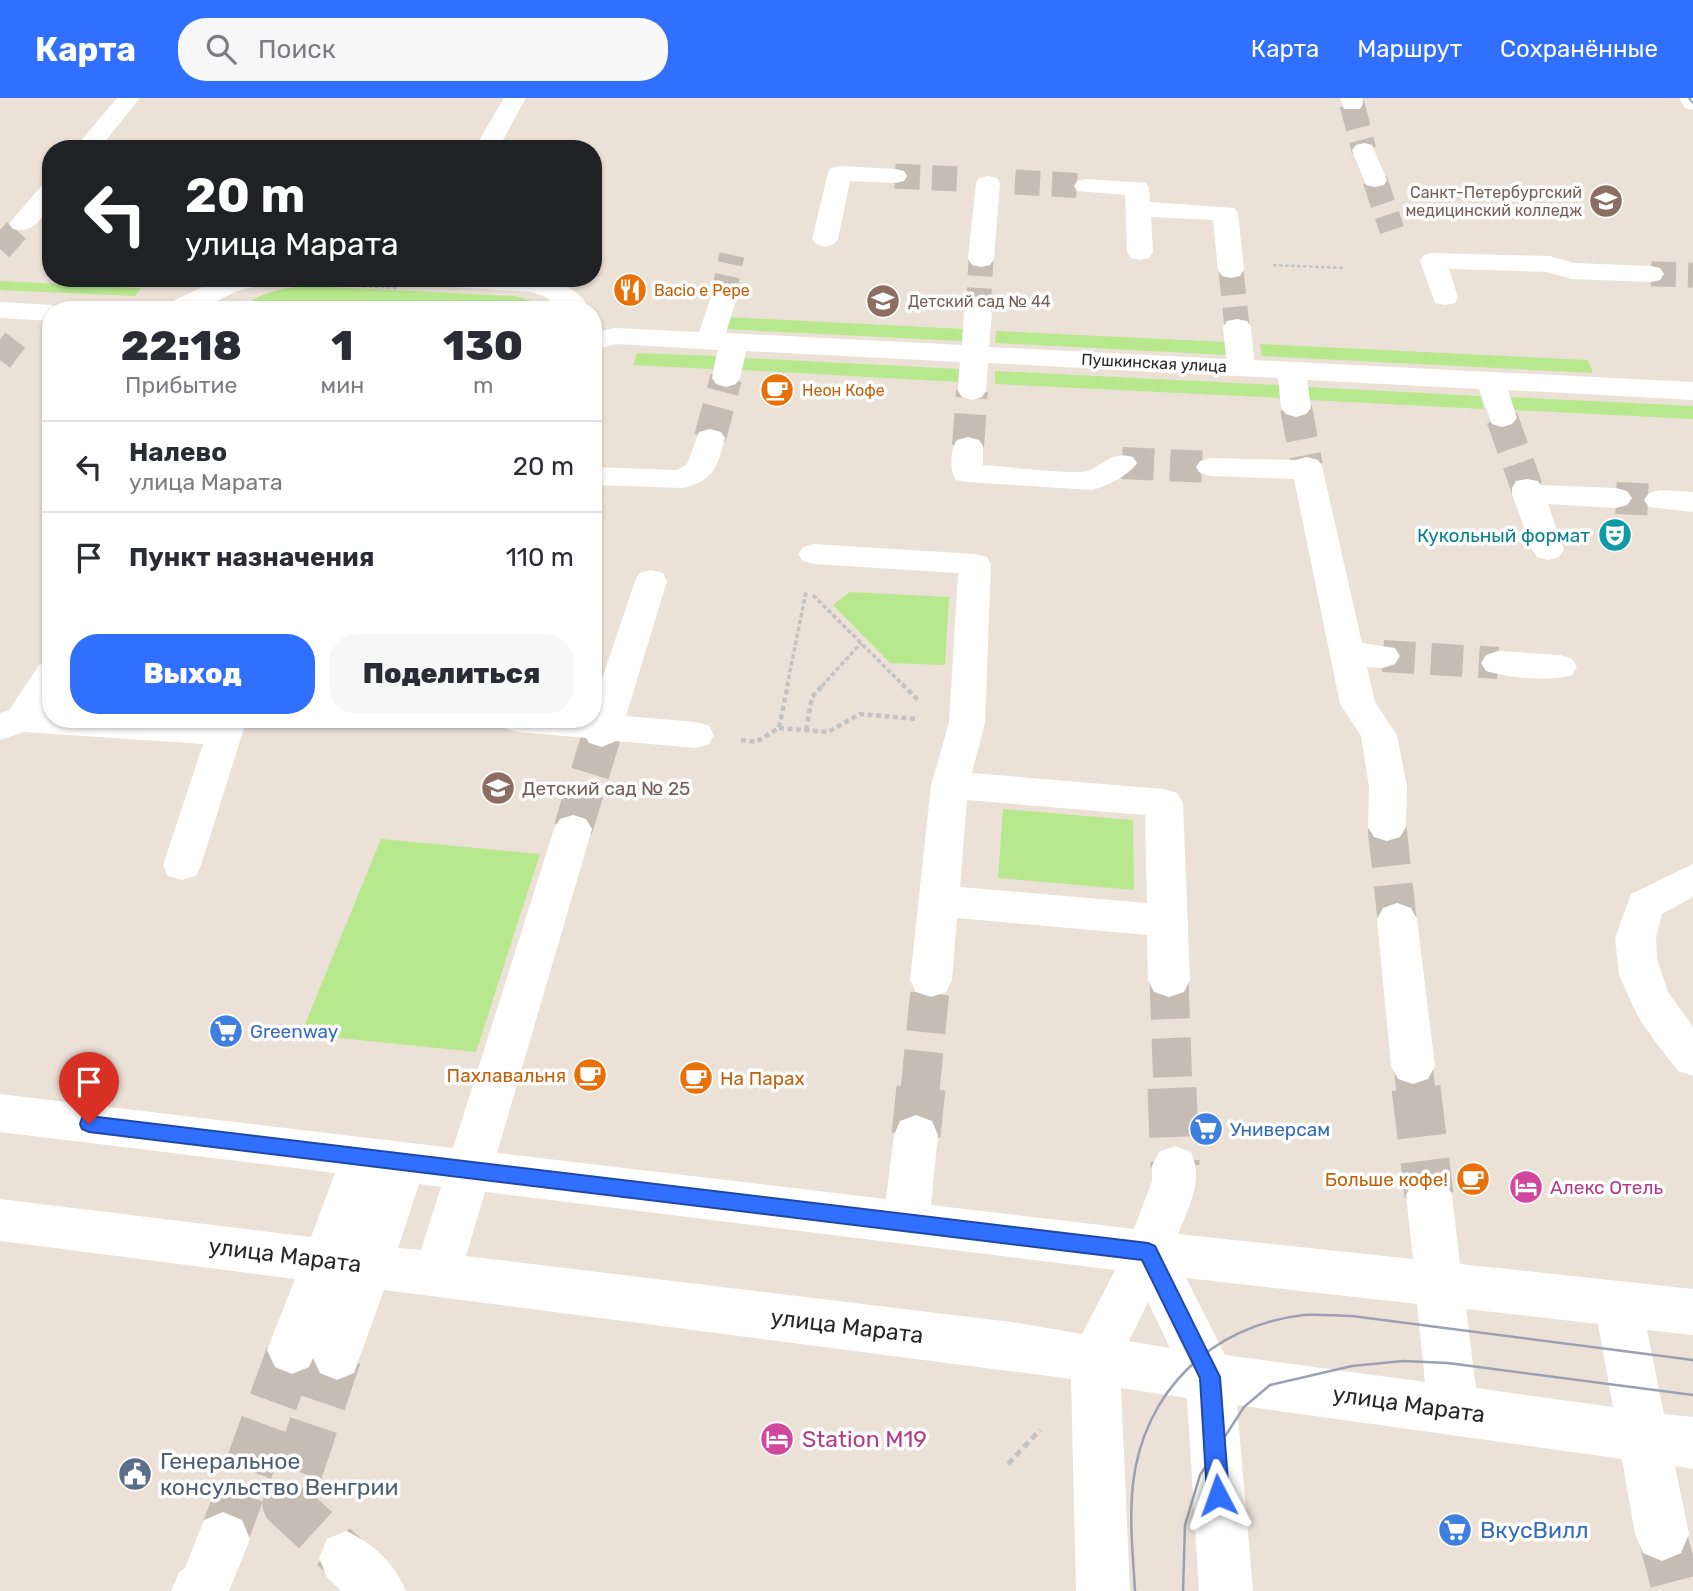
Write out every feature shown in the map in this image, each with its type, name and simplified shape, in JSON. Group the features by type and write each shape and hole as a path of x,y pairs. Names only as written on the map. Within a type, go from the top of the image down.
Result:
{"street":[{"path":"94,140 129,98"},
{"path":"490,140 515,98"},
{"path":"1690,98 1693,103"},
{"path":"1364,150 1375,180"},
{"path":"825,239 840,173 895,176"},
{"path":"981,259 979,182 1015,182"},
{"path":"1086,186 1137,188 1140,252"},
{"path":"22,224 42,201"},
{"path":"1138,209 1225,213 1231,266"},
{"path":"1445,297 1433,261 1550,264 1571,271 1651,274"},
{"path":"198,301 224,287"},
{"path":"541,287 555,290 572,301"},
{"path":"722,300 722,342 726,378"},
{"path":"0,310 42,312"},
{"path":"972,391 978,313"},
{"path":"17,338 42,314"},
{"path":"1237,327 1241,368"},
{"name":"Пушкинская улица","path":"602,334 1693,391"},
{"path":"1291,370 1296,408"},
{"path":"1491,380 1502,418"},
{"path":"602,476 683,479 701,468 710,438"},
{"path":"968,446 967,474 1092,481 1122,463"},
{"path":"1210,467 1307,468 1358,704 1379,735 1388,787 1387,827"},
{"path":"1548,551 1528,491 1616,498"},
{"path":"1660,500 1693,502"},
{"path":"814,554 975,564 953,722 950,785 931,980"},
{"path":"603,731 651,581"},
{"path":"1348,654 1383,656"},
{"path":"1498,663 1560,667"},
{"path":"11,723 42,684"},
{"path":"11,723 42,723"},
{"path":"182,865 225,728"},
{"path":"582,728 696,735"},
{"path":"950,785 1164,803 1169,980"},
{"path":"437,1274 573,829"},
{"path":"1693,879 1645,905 1635,940 1642,987 1672,1033 1693,1058"},
{"path":"939,901 1167,921"},
{"path":"1396,919 1413,1066"},
{"path":"2,1117 384,1159 1148,1252 1693,1311"},
{"path":"906,1223 916,1135"},
{"path":"315,1353 384,1159"},
{"path":"1103,1591 1095,1360 1148,1252 1175,1181 1175,1166"},
{"path":"1429,1195 1453,1410"},
{"name":"улица Марата","path":"0,1220 1011,1346 1210,1377 1693,1443"},
{"path":"1148,1252 1210,1377 1226,1591"},
{"path":"1618,1303 1662,1534"},
{"path":"198,1591 204,1587 223,1539"}],"path":[{"path":"1231,266 1345,268"},
{"path":"377,287 407,288"},
{"path":"779,728 807,589 861,643 953,722"},
{"path":"806,730 812,696 861,643"},
{"path":"734,740 756,742 779,728 828,732 860,714 953,722"},
{"path":"1008,1464 1041,1430"}],"green space":[{"path":"0,281 42,283 42,287 141,288 135,296 0,290"},
{"path":"332,287 516,296 531,301 252,301 264,294 283,289"},
{"path":"727,317 963,329 962,341 724,329"},
{"path":"996,331 1226,342 1227,355 995,343"},
{"path":"1260,344 1588,360 1593,373 1262,356"},
{"path":"637,353 716,356 713,369 633,365"},
{"path":"745,358 959,369 958,382 742,370"},
{"path":"995,371 1279,385 1282,398 995,384"},
{"path":"1308,387 1480,396 1484,409 1310,400"},
{"path":"1510,397 1693,406 1693,419 1514,410"},
{"path":"850,592 949,597 945,665 890,663 833,605"},
{"path":"1003,809 1133,820 1134,890 998,878"},
{"path":"381,839 540,854 476,1052 301,1034"}],"tunnel":[{"path":"1352,104 1364,150"},
{"path":"895,176 959,179"},
{"path":"1375,180 1392,230"},
{"path":"1015,182 1086,186"},
{"path":"0,249 22,224"},
{"path":"722,300 732,255"},
{"path":"978,313 981,259"},
{"path":"1231,270 1237,327"},
{"path":"1651,274 1693,275"},
{"path":"0,360 17,338"},
{"path":"710,438 726,378"},
{"path":"968,446 972,391"},
{"path":"1296,408 1307,466"},
{"path":"1502,418 1527,488"},
{"path":"1122,463 1211,467"},
{"path":"1616,498 1660,500"},
{"path":"1383,656 1498,663"},
{"path":"573,829 602,734"},
{"path":"1387,827 1397,919"},
{"path":"920,1090 931,980"},
{"path":"1169,980 1173,1090"},
{"path":"1413,1066 1416,1090"},
{"path":"916,1135 921,1088"},
{"path":"1172,1088 1175,1166"},
{"path":"1416,1088 1429,1195"},
{"path":"223,1539 292,1350"},
{"path":"337,1356 287,1504 346,1558"},
{"path":"1662,1534 1677,1591"}],"tram line":[{"path":"1689,98 1693,103"},
{"path":"1135,1591 1131,1524 1133,1484 1139,1451 1151,1420 1167,1393 1188,1369 1212,1349 1240,1333 1271,1321 1304,1315 1352,1316 1693,1360"},
{"path":"1183,1591 1185,1525 1200,1475 1244,1407 1270,1385 1352,1366 1403,1361 1448,1363 1693,1395"}],"place":[{"name":"Санкт-Петербургский медицинский колледж","path":"1606,201"},
{"name":"Bacio e Pepe","path":"630,290"},
{"name":"Детский сад № 44","path":"883,301"},
{"name":"Неон Кофе","path":"777,390"},
{"name":"Кукольный формат","path":"1615,535"},
{"name":"Детский сад № 25","path":"498,788"},
{"name":"Greenway","path":"226,1031"},
{"name":"Пахлавальня","path":"590,1075"},
{"name":"На Парах","path":"696,1078"},
{"name":"Универсам","path":"1206,1129"},
{"name":"Больше кофе!","path":"1473,1179"},
{"name":"Алекс Отель","path":"1526,1187"},
{"name":"Station M19","path":"777,1439"},
{"name":"Генеральное консульство Венгрии","path":"135,1474"},
{"name":"ВкусВилл","path":"1455,1530"}],"route":[{"path":"89,1124 1148,1252 1210,1377 1218,1495"}]}
